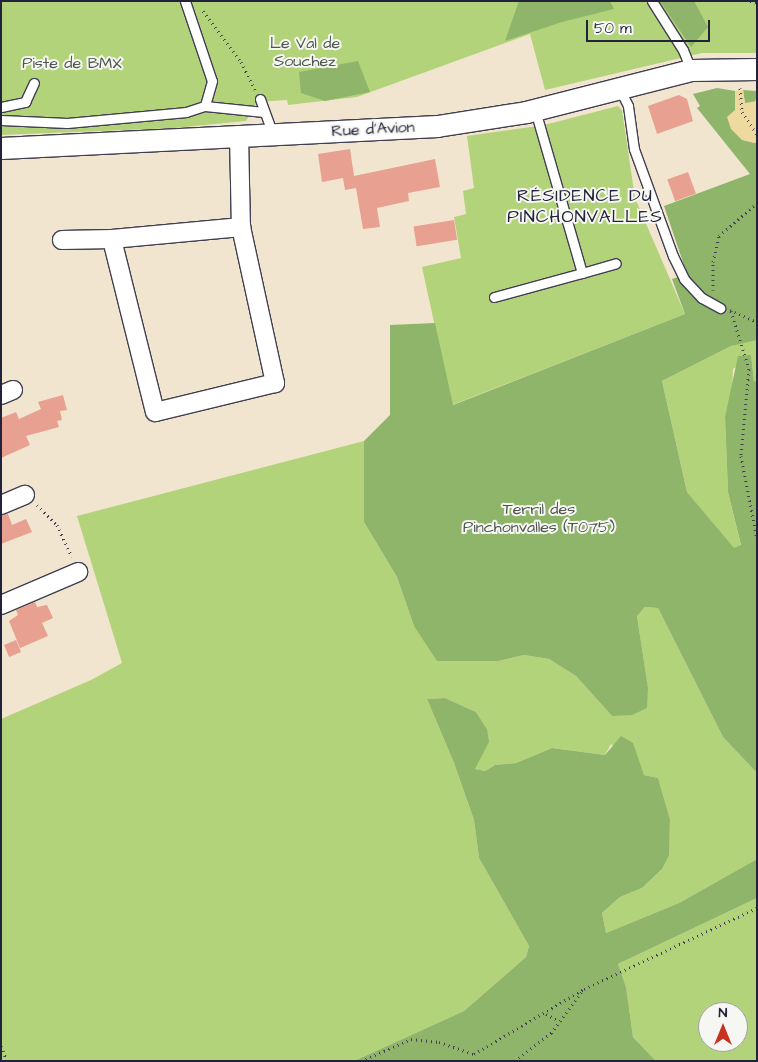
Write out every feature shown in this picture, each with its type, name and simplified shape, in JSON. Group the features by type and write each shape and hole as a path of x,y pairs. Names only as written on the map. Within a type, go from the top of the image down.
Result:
{"street":[{"name":"Rue d'Avion","path":"1,148 437,126 535,110 691,70 748,68"},
{"path":"112,238 155,412 275,383 241,227 239,135"},
{"path":"62,240 112,238 241,227"},
{"path":"1,505 25,495"},
{"path":"1,605 78,572"}],"lane":[{"path":"185,1 212,81 206,106"},
{"path":"652,1 683,50 691,70"},
{"path":"1,108 25,102 34,84"},
{"path":"619,88 628,106 634,149 673,256 684,279 702,298 720,308"},
{"path":"260,99 273,134"},
{"path":"1,120 67,122 186,112 206,106 264,112"},
{"path":"535,110 582,273"},
{"path":"494,297 616,263"}],"path":[{"path":"750,1 757,3"},
{"path":"200,6 242,62 260,99"},
{"path":"748,68 742,112 757,134"},
{"path":"757,204 719,236 714,262 713,292 720,308 731,310 757,322"},
{"path":"731,310 749,369 741,456 757,539"},
{"path":"25,495 57,525 78,572"},
{"path":"361,1061 411,1039 439,1042 474,1054 546,1014 584,989 757,908"},
{"path":"515,1061 551,1033 558,1020 584,989"},
{"path":"546,1014 558,1020"},
{"path":"1,1046 6,1061"}],"green space":[{"path":"1,1 757,1 757,53 702,53 545,90 530,34 357,97 288,105 287,100 257,102 246,121 174,128 1,135"},
{"path":"519,1 610,1 614,9 562,22 505,41"},
{"path":"660,1 694,1 708,27 691,47"},
{"path":"358,61 370,92 325,101 301,93 299,72"},
{"name":"Terril des Pinchonvalles (T075)","path":"717,88 735,91 735,110 754,143 757,142 757,340 731,346 662,381 687,492 734,548 741,545 728,492 725,417 738,356 751,355 754,381 757,382 757,773 723,737 658,608 645,607 637,616 648,688 647,708 632,715 612,716 576,676 549,659 524,655 498,661 437,661 414,626 397,577 364,522 364,441 390,415 390,325 435,323 453,405 685,314 672,279 687,274 664,206 750,174 697,108 700,106 693,94"},
{"path":"743,90 757,91 755,104 745,104"},
{"path":"618,106 622,110 635,198 685,314 452,405 422,267 461,258 454,217 466,214 463,191 474,188 467,136 544,125"},
{"path":"754,339 757,340 757,382 754,382 751,355 733,369 732,394 725,417 728,492 741,546 734,549 687,492 662,381 731,346"},
{"path":"364,441 364,522 397,577 414,626 498,661 524,655 549,659 576,676 612,716 648,689 637,616 645,607 658,608 723,737 757,773 757,859 679,903 606,933 602,913 620,897 642,888 662,869 669,848 670,819 658,778 644,775 611,744 605,755 552,748 516,763 495,765 485,771 475,769 487,729 476,712 445,698 427,699 454,763 474,820 479,858 529,946 526,957 464,1011 354,1061 1,1061 1,719 91,680 122,663 77,516"},
{"path":"445,698 476,712 487,729 489,742 475,769 485,771 495,765 516,763 552,748 605,755 621,736 633,743 644,775 658,778 670,819 669,855 662,869 642,888 620,897 602,913 606,933 679,903 757,859 757,898 618,964 626,987 633,1037 656,1061 354,1061 464,1011 526,957 529,946 479,858 474,820 454,763 427,699"},
{"path":"757,898 757,1061 656,1061 633,1037 626,987 618,964"}],"sand":[{"path":"743,90 745,103 757,101 757,142 754,143 742,140 731,129 727,117 735,110 735,91"}],"building":[{"path":"679,95 687,99 693,121 657,134 648,106"},
{"path":"350,149 354,176 435,159 440,187 408,193 409,201 377,208 380,227 363,229 356,188 345,190 343,178 322,182 318,154"},
{"path":"688,172 696,194 675,201 667,180"},
{"path":"454,220 457,240 417,246 414,226"},
{"path":"63,395 67,410 60,411 62,420 57,421 59,427 26,436 30,445 1,458 1,418 16,412 19,419 41,409 38,402"},
{"path":"8,514 12,525 26,519 32,532 1,544 1,515"},
{"path":"35,602 37,607 47,605 53,618 42,623 48,636 20,648 9,621 18,615 16,610"},
{"path":"16,640 21,652 9,657 4,645"}],"district":[{"name":"RÉSIDENCE DU PINCHONVALLES","path":"585,207"}],"park label":[{"name":"Le Val de Souchez","path":"305,52"},
{"name":"Piste de BMX","path":"72,63"}]}
